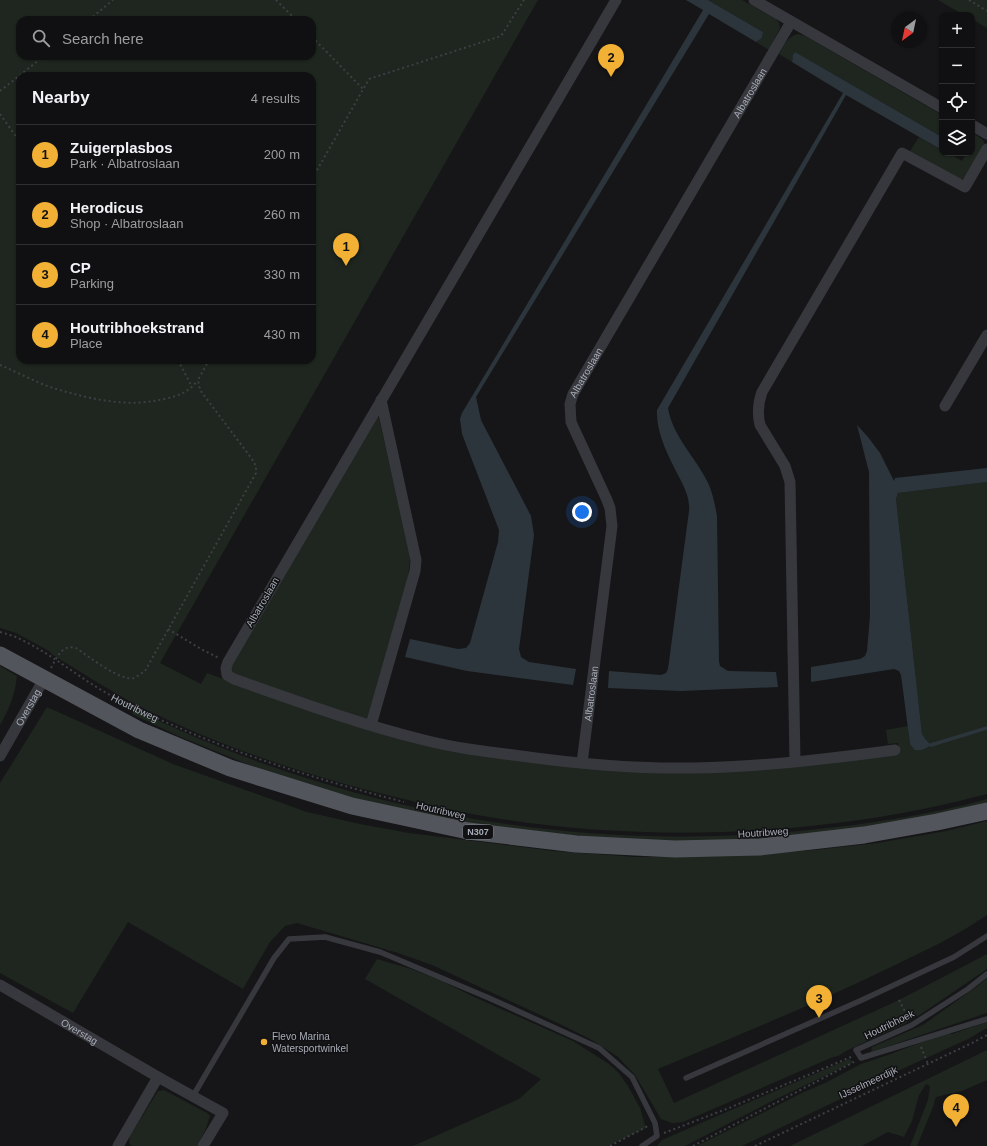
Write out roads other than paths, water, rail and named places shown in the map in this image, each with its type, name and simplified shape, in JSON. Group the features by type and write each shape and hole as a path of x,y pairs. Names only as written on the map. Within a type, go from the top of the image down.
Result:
{"main road":[{"name":"Houtribweg","path":"0,655 139,730 230,768 352,806 468,831 576,844 675,848 760,847 864,835 938,822 987,811"}],"street":[{"name":"Albatroslaan","path":"371,725 327,712 234,679 227,675 226,668 228,662 616,0"},
{"path":"754,0 939,106"},
{"name":"Albatroslaan","path":"582,764 612,526 610,508 607,500 571,422 570,404 573,394 791,22"},
{"path":"975,128 987,134"},
{"path":"795,761 790,482 786,466 760,425 758,417 759,400 762,392 902,153 965,187 987,149"},
{"path":"945,406 987,335"},
{"path":"381,400 416,560 415,571 371,725 424,740 482,751 582,764 642,767 692,768 745,766 844,757 895,750"},
{"name":"Overstag","path":"0,756 44,679"},
{"name":"Overstag","path":"0,985 223,1113 203,1146"},
{"path":"118,1146 158,1077"}],"lane":[{"path":"193,1096 274,958 289,939 325,936 380,952 488,998 599,1048 632,1077 655,1123 657,1136 642,1146"},
{"path":"686,1078 862,1000 954,957 987,936"},
{"name":"Houtribhoek","path":"987,974 968,989 912,1025 856,1050 859,1056 972,1024 987,1018"}],"waterway":[{"path":"931,745 987,728"}],"place":[{"name":"Herodicus","path":"611,77"},
{"name":"Zuigerplasbos","path":"346,266"},
{"name":"CP","path":"819,1018"},
{"name":"Flevo Marina Watersportwinkel","path":"264,1042"},
{"name":"Houtribhoekstrand","path":"956,1127"}]}
